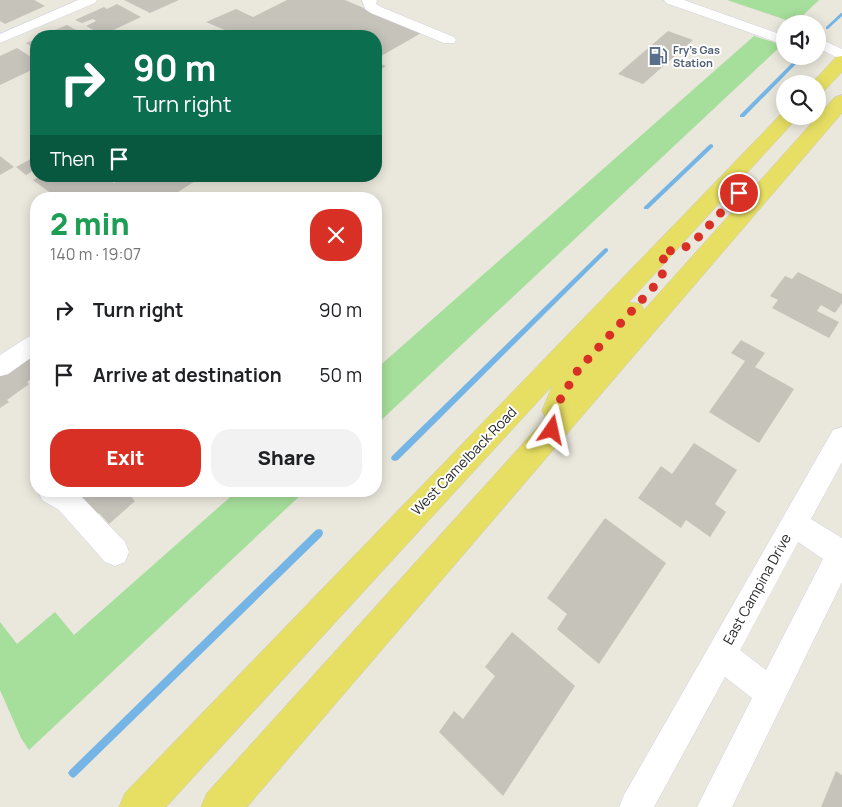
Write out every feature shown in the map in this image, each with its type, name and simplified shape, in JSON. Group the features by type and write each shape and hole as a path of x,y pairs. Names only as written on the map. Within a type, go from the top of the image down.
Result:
{"main road":[{"path":"826,78 842,61"},
{"path":"221,807 842,101"},
{"name":"West Camelback Road","path":"139,807 782,125"},
{"path":"552,430 557,405 578,370 659,281 666,266 661,253 692,244 739,193 768,185"}],"street":[{"path":"0,39 90,0"},
{"path":"370,0 368,1 370,6 376,10 449,40"},
{"path":"671,0 776,38"},
{"path":"697,0 776,27"},
{"path":"826,47 842,56"},
{"path":"826,53 842,56"},
{"path":"0,368 30,347"},
{"name":"East Campina Drive","path":"636,807 842,438"},
{"path":"61,497 68,501 115,552"},
{"name":"East Campina Drive","path":"714,807 841,553 794,524"},
{"name":"East Campina Drive","path":"721,655 771,693"}],"green space":[{"path":"727,0 819,0 803,15 776,15 776,17"},
{"path":"754,36 776,43 776,51 382,419 382,364"},
{"path":"230,497 299,497 29,750 21,738 0,690 0,622 17,644 55,612 74,635"}],"building":[{"path":"0,0 34,0 45,6 5,24 0,21"},
{"path":"124,0 179,0 150,13"},
{"path":"287,0 345,0 423,32 382,56 382,30 225,30 206,22 236,9 253,17"},
{"path":"117,4 141,17 114,30 94,30 86,26 96,21 93,19 82,23 75,20 104,7 107,9"},
{"path":"67,25 76,30 55,30"},
{"path":"668,31 693,40 643,84 618,74"},
{"path":"17,48 30,56 30,71 0,85 0,56"},
{"path":"0,156 14,167 0,175"},
{"path":"30,159 30,173 26,175 16,167"},
{"path":"36,182 194,182 178,192 49,192"},
{"path":"798,272 842,294 842,303 835,313 821,305 817,311 839,322 829,338 772,308 778,300 770,296 785,276 792,279"},
{"path":"741,340 765,353 755,367 794,389 759,443 709,412 745,361 731,353"},
{"path":"30,356 30,380 27,382 29,384 7,400 9,402 0,408 0,375"},
{"path":"694,443 737,470 715,504 726,512 710,537 686,520 681,528 638,498 661,466 672,474"},
{"path":"68,497 131,497 135,501 109,524 99,513 90,521"},
{"path":"605,518 666,563 599,664 557,629 567,614 547,598"},
{"path":"512,632 575,686 503,796 439,732 454,711 463,719 495,676 485,667"},
{"path":"836,771 842,775 842,807 821,807"}],"waterway":[{"path":"827,28 842,14"},
{"path":"742,116 793,65"},
{"path":"646,208 711,146"},
{"path":"395,458 606,250"},
{"path":"73,773 319,533"}],"place":[{"name":"Fry's Gas Station","path":"658,56"}],"route":[{"path":"552,430 557,405 578,370 659,281 666,266 661,253 692,244 739,193"}]}
